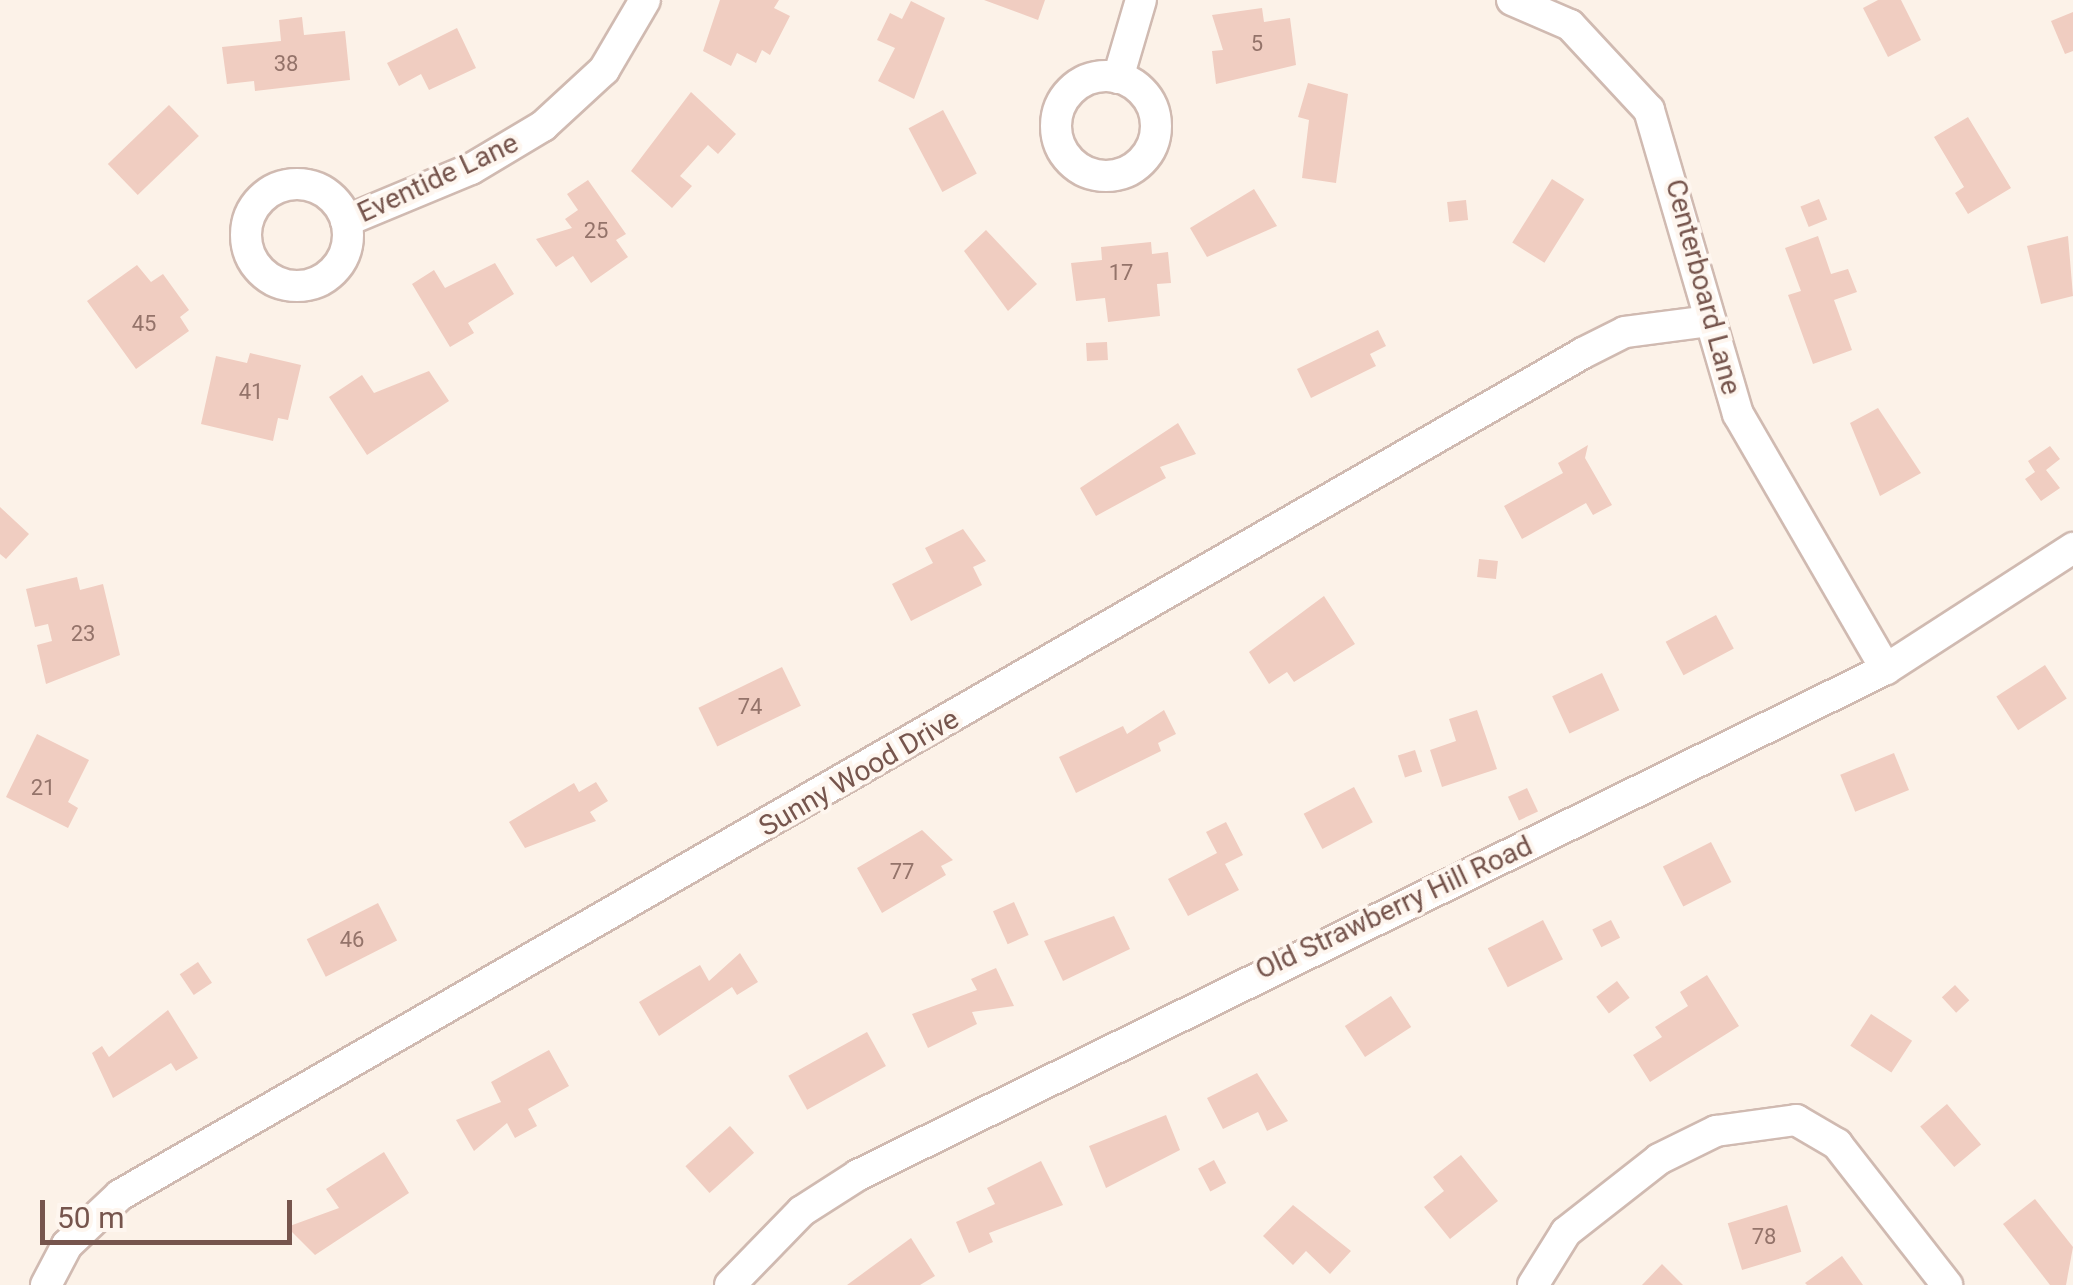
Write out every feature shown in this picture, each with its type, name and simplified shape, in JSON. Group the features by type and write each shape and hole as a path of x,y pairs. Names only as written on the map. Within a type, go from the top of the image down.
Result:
{"street":[{"name":"Eventide Lane","path":"346,221 470,169 543,126 604,70 646,0"},
{"path":"1118,78 1141,0"},
{"name":"Centerboard Lane","path":"1512,0 1570,25 1649,110 1710,322 1759,458 1886,669"},
{"name":"Sunny Wood Drive","path":"46,1285 67,1245 120,1195 1583,352 1625,332 1710,322"},
{"name":"Old Strawberry Hill Road","path":"730,1285 802,1211 858,1175 1886,669 2073,548"},
{"path":"1533,1285 1566,1232 1658,1159 1716,1131 1796,1120 1837,1144 1946,1285"}],"building":[{"path":"720,0 779,0 774,8 790,16 770,55 762,50 756,63 737,53 731,66 703,51"},
{"path":"984,0 1045,0 1038,20"},
{"path":"1878,0 1901,0 1921,40 1888,57 1863,8"},
{"path":"911,1 945,18 914,99 878,81 895,48 877,40 890,13 902,19"},
{"path":"1262,8 1264,22 1290,18 1296,65 1216,84 1212,51 1223,50 1212,15"},
{"path":"2073,12 2073,51 2065,54 2051,21"},
{"path":"302,17 304,35 345,31 350,80 255,91 254,81 227,84 222,47 281,41 279,20"},
{"path":"457,28 476,68 429,90 421,74 399,86 387,63"},
{"path":"1308,83 1348,94 1336,183 1302,178 1309,120 1298,117"},
{"path":"691,92 736,134 718,154 708,145 680,176 692,186 672,208 631,171"},
{"path":"169,105 199,136 138,195 108,164"},
{"path":"943,110 977,174 942,192 909,128"},
{"path":"1968,117 2011,188 1968,214 1955,193 1964,187 1934,137"},
{"path":"1552,179 1584,199 1544,263 1512,243"},
{"path":"588,180 626,234 616,240 628,257 591,283 573,256 556,267 536,239 572,228 565,219 578,210 567,194"},
{"path":"1254,189 1277,226 1207,257 1190,228"},
{"path":"1819,199 1827,219 1809,227 1800,206"},
{"path":"1466,200 1468,220 1449,222 1447,202"},
{"path":"986,230 1037,284 1008,311 964,251"},
{"path":"1818,236 1831,274 1848,269 1857,292 1834,300 1852,350 1813,364 1788,295 1801,291 1785,248"},
{"path":"2068,236 2073,296 2041,304 2027,246"},
{"path":"1151,242 1152,254 1168,252 1171,283 1157,284 1160,316 1108,322 1105,298 1076,301 1071,263 1102,260 1101,247"},
{"path":"495,263 514,294 468,323 474,333 450,347 412,284 434,270 445,288"},
{"path":"137,265 151,282 163,274 189,310 180,317 189,331 136,369 87,301"},
{"path":"1378,330 1386,346 1370,354 1376,366 1311,398 1297,369"},
{"path":"1107,342 1108,360 1087,361 1086,343"},
{"path":"250,353 301,365 288,420 278,418 273,441 201,424 216,356 247,363"},
{"path":"429,371 449,401 367,455 329,397 362,375 374,393"},
{"path":"1878,408 1921,473 1880,496 1850,423"},
{"path":"1178,423 1196,454 1160,467 1166,478 1096,516 1080,488"},
{"path":"1588,445 1585,458 1612,505 1593,515 1586,503 1522,539 1504,506 1563,473 1558,463"},
{"path":"2050,446 2060,459 2046,470 2060,488 2041,501 2025,479 2035,472 2028,461"},
{"path":"0,507 29,534 6,559 0,554"},
{"path":"963,529 986,561 973,567 982,585 911,621 892,584 933,563 925,548"},
{"path":"1479,559 1498,561 1496,579 1477,577"},
{"path":"77,577 80,590 103,584 120,655 46,684 37,645 52,641 48,624 35,627 26,589"},
{"path":"1324,596 1355,644 1294,682 1287,672 1269,684 1249,652"},
{"path":"1716,615 1734,649 1684,675 1666,642"},
{"path":"2045,665 2067,699 2018,730 1996,697"},
{"path":"782,667 801,706 717,746 698,708"},
{"path":"1602,673 1619,710 1569,733 1552,696"},
{"path":"1164,710 1176,734 1158,743 1161,751 1076,793 1059,757 1123,726 1127,734"},
{"path":"1477,710 1497,769 1442,787 1430,750 1456,741 1449,719"},
{"path":"37,734 89,760 68,802 78,808 68,828 6,797"},
{"path":"1415,750 1422,772 1405,777 1398,756"},
{"path":"1894,753 1909,790 1855,812 1840,775"},
{"path":"596,782 608,801 590,812 596,821 525,848 509,822 574,783 579,792"},
{"path":"1354,787 1373,822 1322,849 1304,814"},
{"path":"1527,788 1538,812 1519,820 1508,797"},
{"path":"1226,822 1243,855 1225,864 1239,890 1188,916 1168,879 1217,853 1206,832"},
{"path":"922,830 953,860 941,866 946,875 882,913 857,868"},
{"path":"1711,842 1731,882 1683,907 1663,867"},
{"path":"1014,902 1029,935 1008,944 993,911"},
{"path":"378,903 397,940 326,977 307,939"},
{"path":"1114,916 1130,949 1063,981 1044,941"},
{"path":"1543,920 1563,959 1508,987 1488,948"},
{"path":"1611,920 1620,938 1601,947 1592,930"},
{"path":"740,953 758,982 737,995 732,987 659,1036 639,1002 700,965 709,981"},
{"path":"198,962 212,983 194,995 180,974"},
{"path":"996,968 1014,1006 972,1012 977,1024 928,1048 912,1014 977,990 971,979"},
{"path":"1707,975 1739,1026 1650,1082 1633,1055 1662,1037 1655,1027 1688,1006 1680,992"},
{"path":"1617,981 1630,998 1609,1013 1596,997"},
{"path":"1955,985 1969,1000 1956,1013 1942,997"},
{"path":"1391,996 1411,1027 1365,1057 1345,1026"},
{"path":"168,1010 198,1058 176,1071 171,1063 113,1098 92,1053 102,1046 109,1057"},
{"path":"1871,1014 1912,1041 1891,1073 1850,1046"},
{"path":"867,1032 886,1066 807,1110 788,1076"},
{"path":"549,1050 569,1086 528,1109 537,1126 515,1138 507,1123 474,1151 456,1120 501,1102 491,1082"},
{"path":"1257,1073 1288,1121 1267,1131 1258,1112 1223,1129 1207,1098"},
{"path":"1947,1104 1981,1145 1954,1167 1920,1126"},
{"path":"1166,1115 1180,1150 1106,1188 1089,1146"},
{"path":"730,1126 754,1153 710,1193 685,1166"},
{"path":"384,1152 409,1193 315,1255 287,1227 339,1208 326,1189"},
{"path":"1461,1155 1498,1201 1450,1239 1424,1207 1444,1191 1433,1177"},
{"path":"1214,1160 1226,1183 1210,1191 1198,1168"},
{"path":"1041,1161 1063,1205 989,1233 993,1242 969,1253 956,1222 995,1204 987,1188"},
{"path":"2035,1199 2073,1247 2066,1285 2050,1285 2003,1224"},
{"path":"1293,1205 1351,1251 1330,1274 1306,1251 1293,1265 1263,1236"},
{"path":"1787,1205 1801,1252 1742,1270 1728,1223"},
{"path":"911,1238 935,1276 920,1285 847,1285"},
{"path":"1842,1256 1863,1285 1805,1283"},
{"path":"1662,1264 1683,1285 1642,1285"}]}
